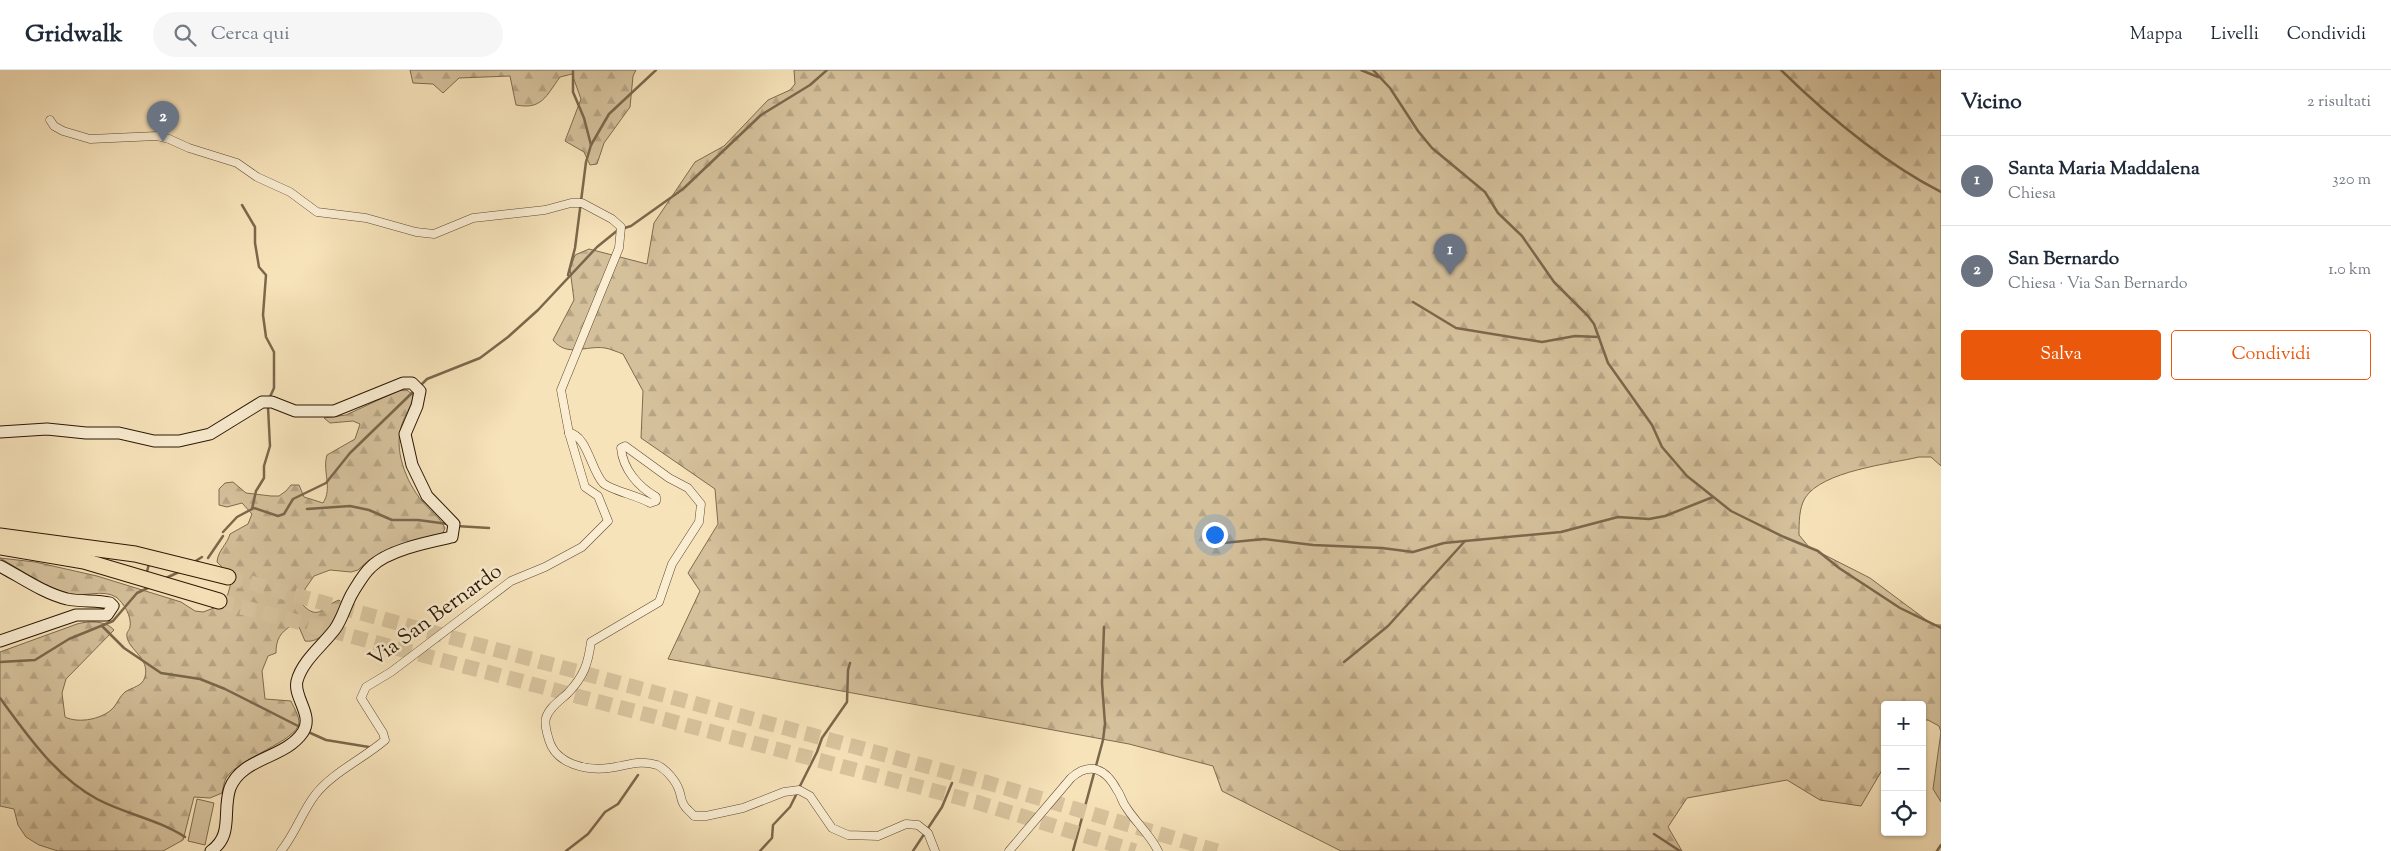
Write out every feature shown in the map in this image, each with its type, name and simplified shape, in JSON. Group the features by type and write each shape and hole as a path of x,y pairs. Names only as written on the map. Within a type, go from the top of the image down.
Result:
{"highway":[{"path":"0,536 82,553 219,601"},
{"path":"0,547 82,553 135,554 228,577"}],"street":[{"name":"Via San Bernardo","path":"50,120 54,126 63,131 90,139 157,136 169,139 189,148 238,164 256,177 290,192 317,212 366,218 416,232 434,234 473,218 545,210 571,203 582,203 612,219 621,231 619,248 607,280 561,390 569,433 585,487 598,496 608,521 582,547 545,567 511,581 391,672 366,687 361,698 383,732 385,740 370,753 338,774 316,794 281,851"},
{"path":"0,432 47,429 86,433 119,433 163,442 179,441 210,434 262,402 272,402 295,411 334,412 403,383 417,388 417,406 405,434 412,465 428,496 454,524 452,537 388,556 371,566 354,591 336,627 302,668 296,683 306,718 304,731 289,748 240,772 230,789 226,831 217,847 211,851"},
{"path":"569,433 574,434 581,440 596,473 604,484 639,496 650,503 656,501 656,497 642,488 632,476 623,458 621,448 625,446 669,478 688,488 701,504 700,522 672,564 658,602 591,642 588,664 578,681 550,710 546,718 545,728 551,748 558,757 567,762 592,768 608,768 645,761 660,766 671,777 679,789 683,804 694,816 706,816 742,808 784,792 799,790 810,796 832,828 848,834 878,836 906,824 918,825 928,833 935,851"},
{"path":"0,566 57,596 90,603 110,603 113,606 107,615 76,615 0,642"},
{"path":"1009,851 1071,778 1080,769 1092,768 1105,774 1111,781 1125,806 1150,836 1158,851"}],"green space":[{"path":"410,70 636,70 633,76 630,107 604,143 597,164 590,165 584,152 565,141 581,99 572,74 560,77 543,100 525,106 516,105 510,76 459,78 443,93 433,84 413,83"},
{"path":"794,70 1941,70 1941,466 1931,457 1919,457 1857,470 1826,481 1814,489 1803,502 1799,535 1809,547 1870,578 1933,625 1941,625 1941,732 1939,726 1926,720 1926,701 1881,701 1881,772 1861,806 1820,800 1787,780 1687,798 1668,827 1682,851 1341,851 1222,791 1213,766 1129,744 668,659 700,591 688,573 718,524 715,489 641,438 643,391 623,354 605,348 571,350 558,345 553,340 574,300 570,269 575,255 589,249 647,264 654,223 695,162 724,146 768,100 790,90 795,84"},
{"path":"400,390 407,390 413,395 403,421 399,444 406,475 416,493 445,528 442,535 388,551 369,560 358,570 351,572 330,570 314,576 305,589 303,605 313,612 317,612 339,600 342,603 332,622 323,634 312,641 305,641 299,627 292,625 280,637 276,653 268,656 262,671 265,699 291,701 299,720 296,730 233,771 226,778 222,793 210,798 194,797 183,840 163,851 58,851 39,845 26,837 18,825 14,809 0,806 0,652 87,622 106,624 114,630 66,679 62,693 65,717 77,720 91,719 110,711 125,692 142,683 146,670 142,659 129,642 127,633 130,627 129,615 116,597 100,593 76,595 61,591 43,583 0,558 35,562 97,576 181,602 195,611 203,612 225,604 231,583 230,575 217,562 218,558 230,534 248,524 252,514 242,503 227,507 219,505 219,489 225,483 233,482 246,493 279,496 291,485 299,485 304,497 323,503 327,491 327,455 355,439 360,424 353,421 330,423 324,418 346,415"},
{"path":"1941,732 1941,802 1933,789"},
{"path":"197,799 214,803 205,845 188,841"}],"waterway":[{"path":"573,70 573,92 584,118 591,145"},
{"path":"568,275 575,248 586,162 591,145 609,114 656,70"},
{"path":"420,386 427,379 480,358 508,337 538,310 597,247 618,230 631,226 683,189 761,115 810,85 827,70"},
{"path":"1361,70 1378,77"},
{"path":"1373,70 1390,88 1418,131 1432,148 1485,192 1498,213 1522,236 1554,282 1588,316 1594,324 1608,363 1652,425 1662,447 1687,476 1731,511 1818,551 1839,568 1900,608 1941,628"},
{"path":"1781,70 1856,137 1897,166 1941,192"},
{"path":"242,205 255,227 255,243 259,267 266,275 263,315 266,337 274,352 274,388 269,399"},
{"path":"1413,302 1456,328 1542,342 1575,336 1599,337"},
{"path":"223,532 237,517 254,508 278,516 284,514 293,499 326,483 350,453 414,391"},
{"path":"252,509 256,491 264,478 264,466 270,446 268,407"},
{"path":"1213,544 1264,539 1313,545 1382,548 1413,552 1444,543 1561,532 1618,517 1649,519 1665,516 1713,497"},
{"path":"307,509 350,506 369,510 392,520 418,520 448,524"},
{"path":"456,526 489,528"},
{"path":"208,558 223,536"},
{"path":"1344,662 1388,626 1465,541"},
{"path":"194,562 202,557"},
{"path":"146,575 149,564"},
{"path":"166,578 179,572"},
{"path":"0,662 35,660 69,639 113,621 137,593 150,587"},
{"path":"102,626 124,648 161,673 200,679 225,689 302,728"},
{"path":"1073,851 1103,740 1105,724 1102,683 1104,627"},
{"path":"799,788 822,738 847,702 850,663"},
{"path":"0,698 43,754 82,790 97,799 185,837"},
{"path":"306,731 326,740 369,747"},
{"path":"566,851 588,834 605,812 618,804 638,775"},
{"path":"913,851 942,807 952,783"},
{"path":"760,851 772,838 773,825 790,807 797,793"},
{"path":"1654,834 1680,851"},
{"path":"1937,851 1941,845"}],"tunnel":[{"path":"228,577 985,782 1217,851"},
{"path":"219,601 976,802 1135,851"}],"place":[{"name":"San Bernardo","path":"163,142"},
{"name":"Santa Maria Maddalena","path":"1450,275"}]}
